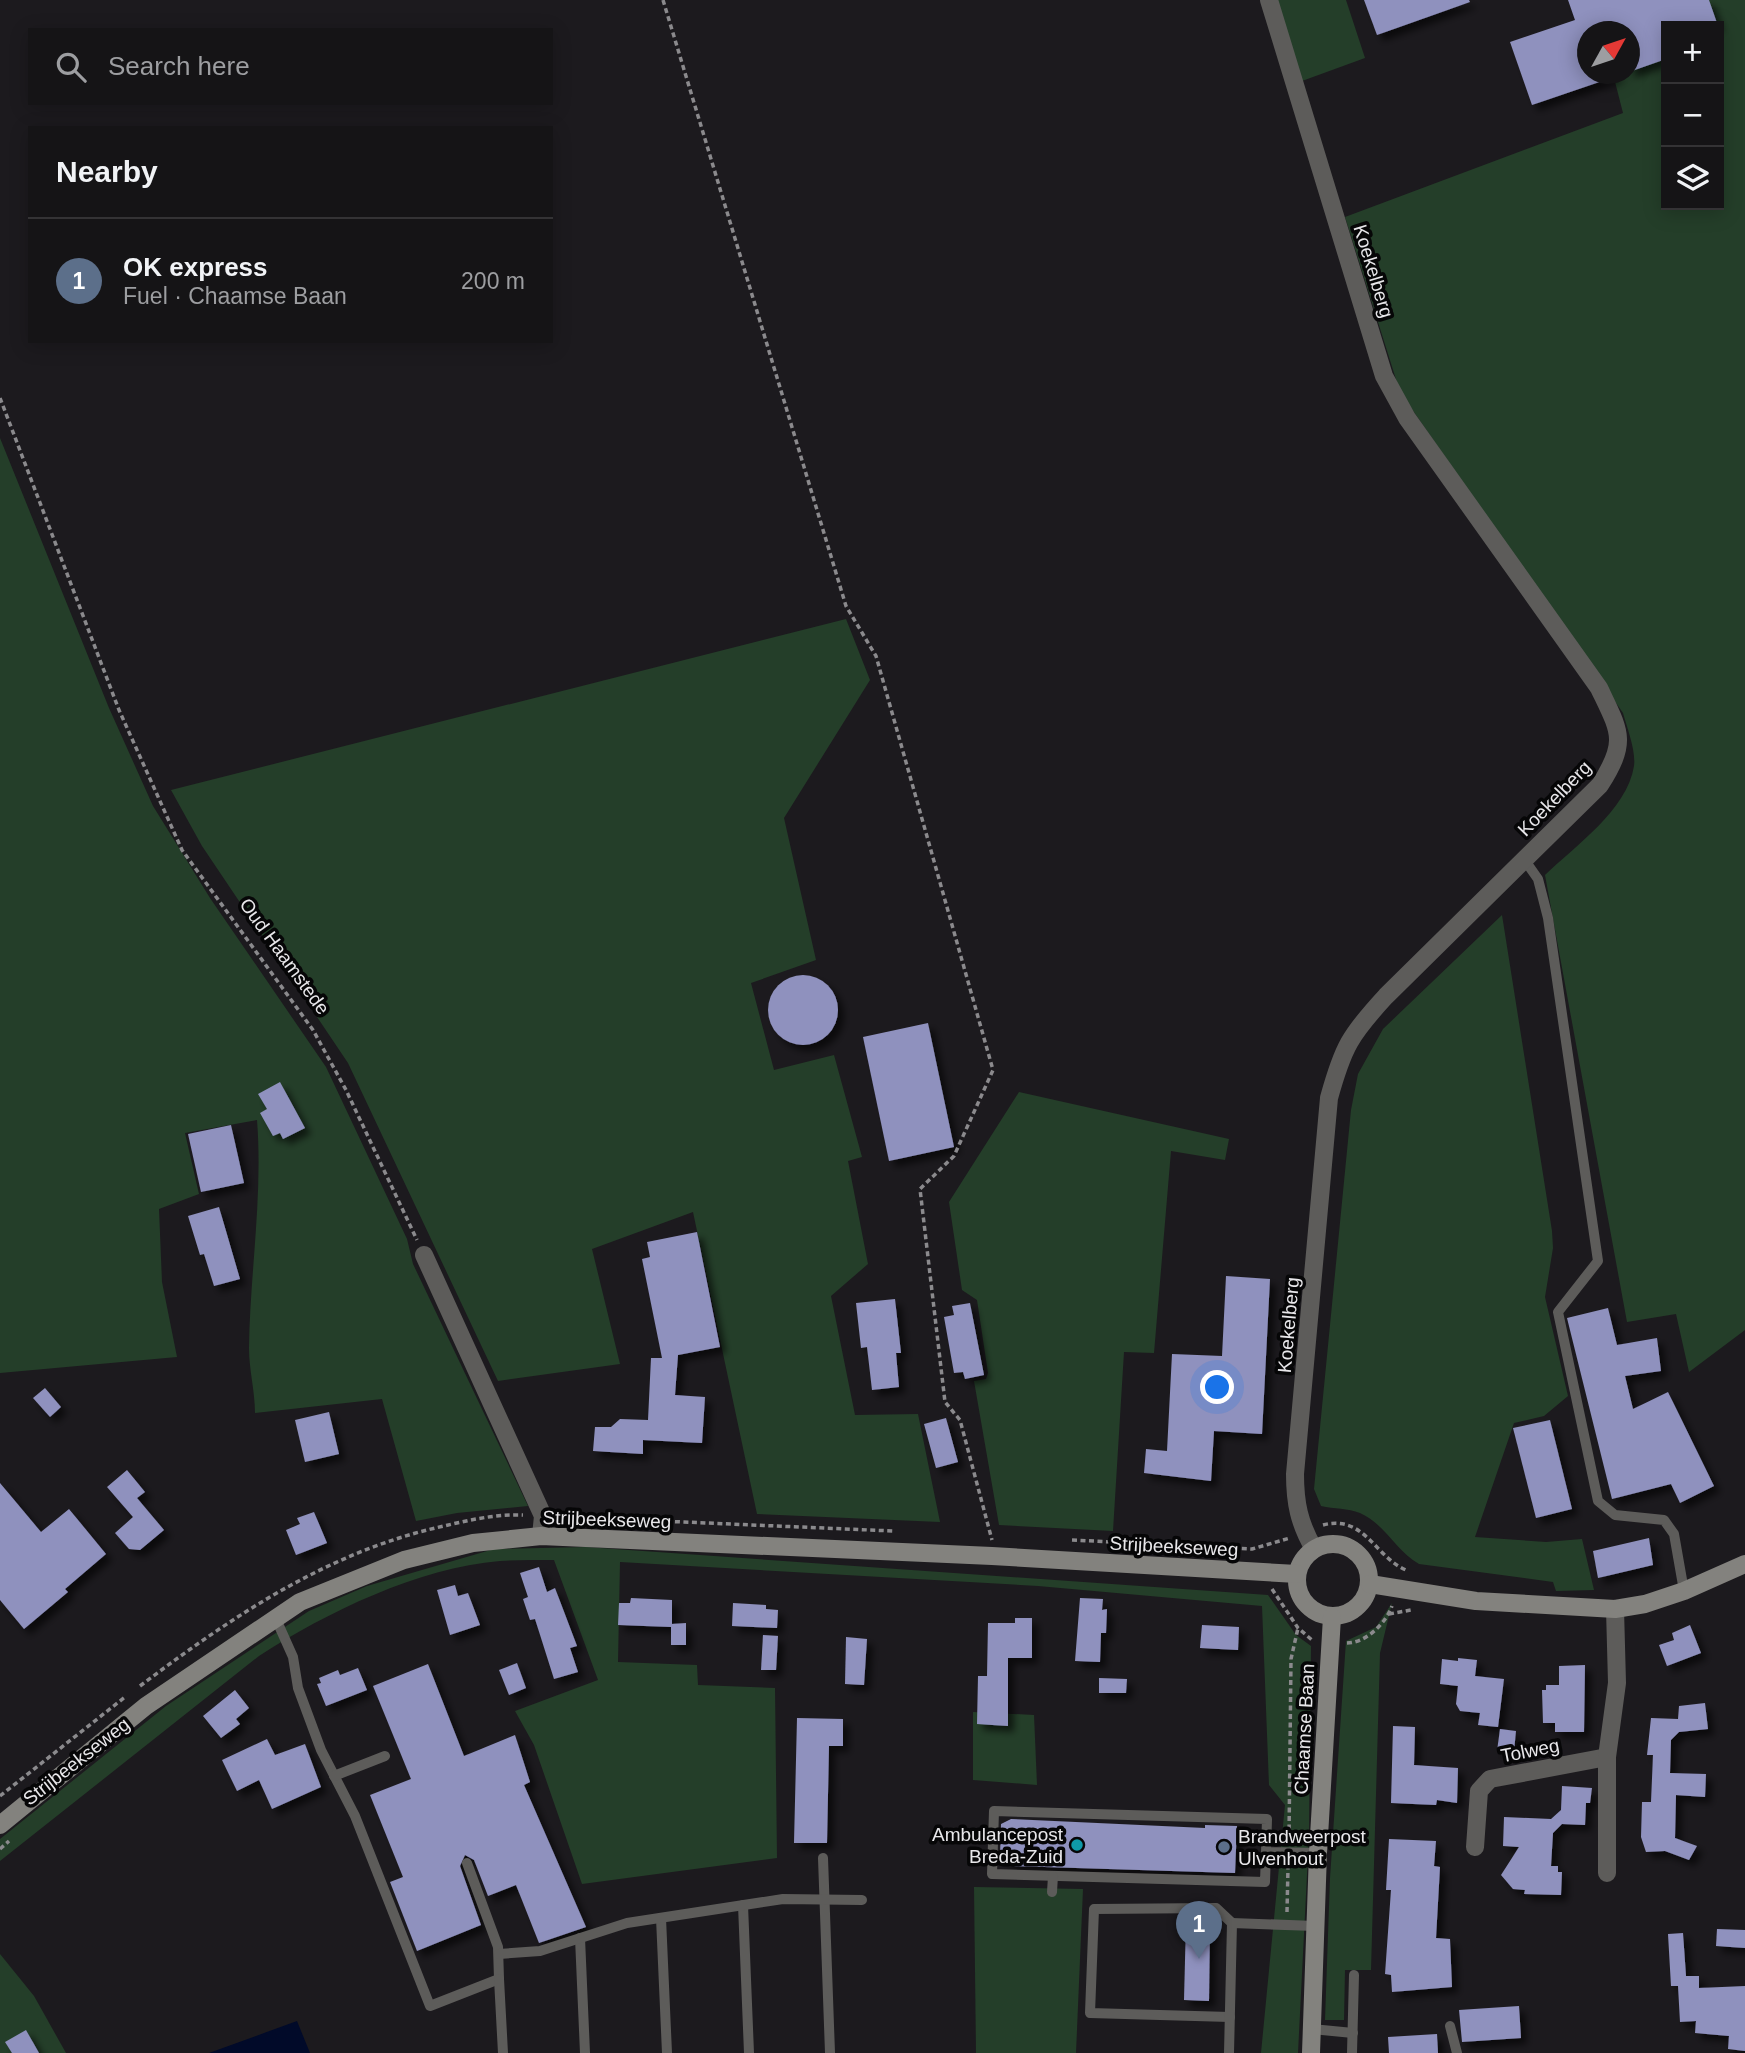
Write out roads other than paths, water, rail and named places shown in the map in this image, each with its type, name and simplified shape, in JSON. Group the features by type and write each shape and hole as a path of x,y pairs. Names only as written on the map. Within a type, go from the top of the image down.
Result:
{"main road":[{"name":"Strijbeekseweg","path":"0,1825 146,1706 300,1602 404,1560 473,1543 541,1536 992,1556 1297,1574"},
{"path":"1327,1544 1340,1544 1353,1549 1362,1558 1370,1584 1366,1597 1358,1608 1346,1615 1320,1615 1301,1598 1297,1574 1303,1560 1314,1549 1327,1544"},
{"path":"1370,1584 1476,1601 1615,1609 1684,1591 1745,1564"},
{"name":"Chaamse Baan","path":"1311,2053 1318,1853 1332,1617"}],"street":[{"name":"Koekelberg","path":"1269,0 1384,376 1406,418 1599,688 1618,729 1617,758 1600,785 1362,1022 1340,1058 1329,1098 1295,1474 1295,1506 1303,1531 1314,1549"},
{"path":"424,1255 543,1516 541,1536"},
{"path":"1607,1873 1607,1757 1617,1683 1615,1609"},
{"name":"Tolweg","path":"1475,1847 1479,1791 1490,1779 1607,1757"}],"lane":[{"path":"1524,859 1538,878 1548,918 1598,1261 1559,1312 1598,1501 1615,1515 1664,1520 1674,1534 1684,1591"},
{"path":"276,1619 293,1657 303,1701 334,1776 355,1816 430,2007 499,1979"},
{"path":"334,1776 385,1756"},
{"path":"994,1811 1267,1819 1266,1852 1265,1882 992,1874 994,1811"},
{"path":"1266,1852 1318,1853"},
{"path":"823,1858 830,2053"},
{"path":"467,1863 499,1954 503,2053"},
{"path":"1052,1892 1053,1876"},
{"path":"499,1954 540,1951 626,1923 783,1899 862,1900"},
{"path":"743,1905 749,2053"},
{"path":"1230,2017 1090,2013 1094,1909 1216,1908 1232,1923 1315,1926"},
{"path":"661,1918 667,2053"},
{"path":"1229,2053 1232,1923"},
{"path":"580,1938 585,2053"},
{"path":"1352,2053 1354,1975"},
{"path":"1450,2026 1457,2053"},
{"path":"1312,2029 1353,2032"}],"water":[{"path":"297,2021 310,2053 209,2053"}],"place":[{"name":"Ambulancepost Breda-Zuid","path":"1077,1845"},
{"name":"Brandweerpost Ulvenhout","path":"1224,1847"},
{"name":"OK express","path":"1199,1959"}]}
